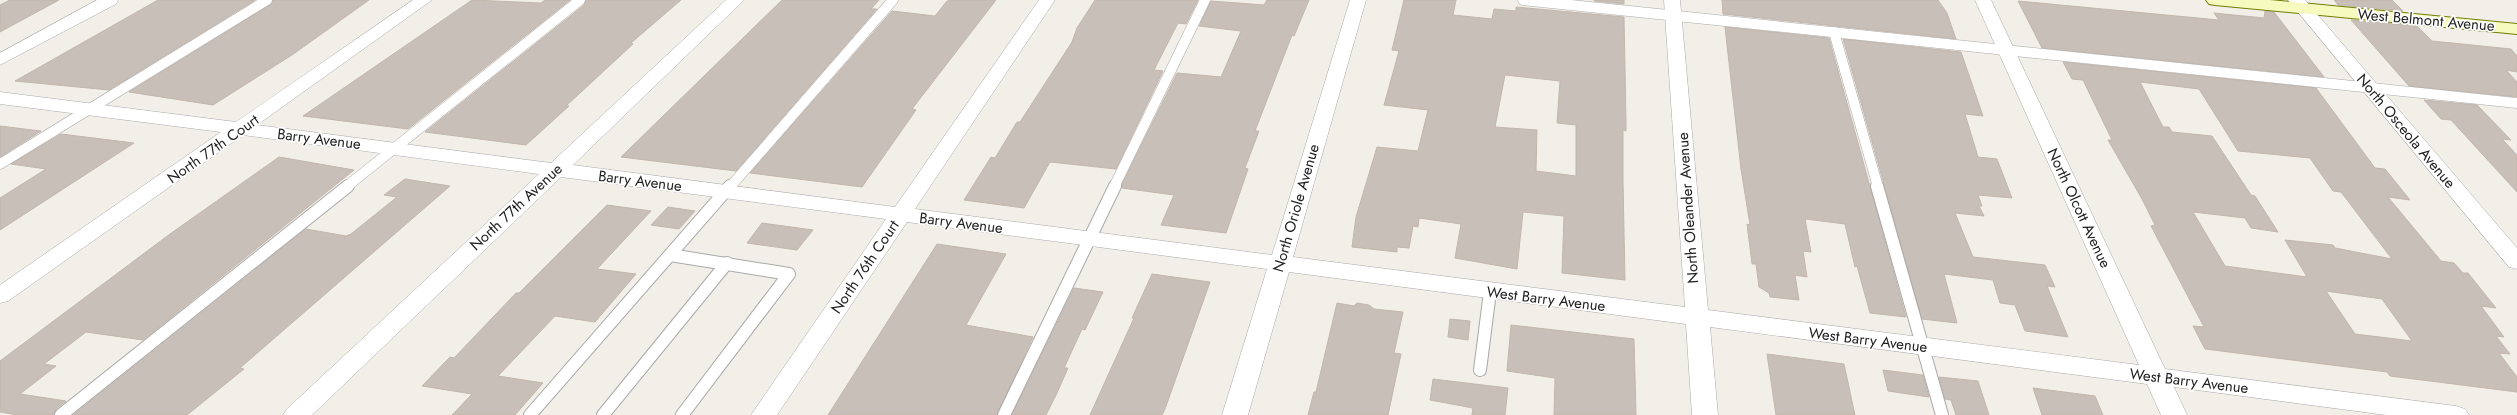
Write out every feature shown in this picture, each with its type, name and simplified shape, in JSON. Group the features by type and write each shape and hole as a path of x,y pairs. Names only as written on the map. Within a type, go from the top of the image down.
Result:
{"main road":[{"name":"West Belmont Avenue","path":"2215,0 2299,4 2517,28"}],"street":[{"path":"0,60 110,0"},
{"name":"North 77th Court","path":"0,296 242,129 424,0"},
{"name":"North 77th Avenue","path":"296,415 736,0"},
{"name":"North 76th Court","path":"764,415 1047,0"},
{"name":"North Oriole Avenue","path":"1235,415 1358,0"},
{"name":"North Olcott Avenue","path":"1983,0 2174,415"},
{"name":"North Osceola Avenue","path":"2299,4 2517,262"},
{"name":"North Oleander Avenue","path":"1673,8 1705,415"},
{"name":"Barry Avenue","path":"0,98 1279,265"},
{"name":"West Barry Avenue","path":"1279,265 2156,377 2411,412 2456,415"}],"lane":[{"path":"0,164 267,0"},
{"path":"61,415 580,0"},
{"path":"530,415 670,254 727,192 893,0"},
{"path":"1004,415 1205,0"},
{"path":"1523,0 1673,8 1834,32 2517,103"},
{"path":"1834,32 1942,415"},
{"path":"670,254 789,274 682,415"},
{"path":"603,415 727,264"},
{"path":"1480,370 1490,292"}],"building":[{"path":"10,0 59,0 0,32 0,5"},
{"path":"158,0 255,0 109,90 15,81"},
{"path":"273,0 369,0 292,55 213,105 129,92 270,5"},
{"path":"472,0 541,3 545,0 570,0 408,129 303,116"},
{"path":"586,0 681,0 631,43 633,44 526,145 425,132 584,5"},
{"path":"782,0 879,0 871,9 877,9 736,171 621,157"},
{"path":"996,0 912,109 916,110 862,187 750,173 892,11 935,16 947,1"},
{"path":"1095,0 1198,0 1186,24 1178,23 1154,70 1163,71 1116,169 1050,162 1024,208 964,200 991,157 995,158 1017,122 1020,122 1072,42 1077,28"},
{"path":"1267,0 1309,0 1294,36 1292,35 1255,131 1259,131 1245,168 1248,169 1226,233 1161,225 1174,195 1122,188 1122,184 1177,73 1221,77 1241,31 1199,26 1211,1 1264,5"},
{"path":"1404,0 1456,0 1453,15 1492,19 1494,9 1516,11 1516,7 1624,17 1626,131 1623,130 1623,181 1625,280 1562,273 1564,216 1523,212 1517,269 1455,258 1461,224 1419,218 1418,227 1413,226 1409,248 1397,247 1397,252 1352,247 1356,217 1377,147 1418,151 1428,110 1384,105 1399,51 1392,50","holes":["1505,75 1560,81 1557,123 1576,125 1576,176 1536,171 1537,130 1495,127"]},
{"path":"1624,0 1624,4 1594,1"},
{"path":"1722,0 1938,0 1947,13 1956,39 1723,14"},
{"path":"2334,0 2392,0 2403,11 2338,5"},
{"path":"2018,1 2219,20 2214,13 2264,18 2265,11 2274,12 2324,77 2042,48"},
{"path":"2351,20 2417,26 2432,41 2511,49 2517,56 2517,72 2506,70 2517,82 2517,97 2409,86"},
{"path":"1725,27 1829,38 1906,317 1870,313 1857,266 1855,267 1845,224 1805,219 1811,252 1803,251 1807,277 1795,275 1799,300 1770,297 1769,293 1759,287 1756,264 1752,264 1747,224 1750,225 1741,169"},
{"path":"1843,39 1961,52 1983,116 1965,114 1978,157 1997,159 2012,198 1978,195 1982,206 1979,206 1984,216 1955,213 1973,257 2045,265 2055,287 2047,286 2068,337 2025,331 2015,305 2000,303 1993,280 1944,274 1957,323 1922,319"},
{"path":"2063,62 2316,88 2375,168 2385,169 2410,200 2388,197 2441,261 2454,263 2463,273 2468,273 2496,308 2481,306 2504,337 2496,336 2510,354 2499,353 2517,377 2517,392 2390,376 2387,372 2205,349 2193,326 2204,327 2151,226 2155,225 2142,199 2108,140 2112,140 2083,80 2072,79","holes":["2140,82 2199,89 2238,151 2310,158 2333,191 2341,192 2392,259 2335,248 2333,245 2285,240 2307,277 2225,266 2193,212 2245,218 2251,228 2278,232 2255,196 2251,195 2212,136 2172,132 2169,127 2163,127","2326,291 2382,299 2412,341 2355,334"]},
{"path":"2424,100 2477,105 2511,140 2502,139 2517,155 2517,192 2451,120 2441,119"},
{"path":"0,126 41,131 0,157"},
{"path":"61,134 134,143 0,230 0,198 46,169 11,164"},
{"path":"279,157 354,170 143,340 86,332 44,364 56,366 20,394 66,401 56,409 54,415 17,415 0,412 0,361 170,234"},
{"path":"405,179 450,186 240,368 244,369 187,415 73,415 306,229 346,236 351,234 397,197 384,195"},
{"path":"607,205 651,211 597,269 636,274 595,322 555,316 498,376 543,383 515,415 452,415 472,394 422,386 450,357 454,358 516,293 519,293"},
{"path":"668,207 695,211 679,229 651,225"},
{"path":"762,223 813,230 797,250 747,243"},
{"path":"937,244 1006,254 966,325 1033,337 997,415 828,415"},
{"path":"1152,274 1210,282 1165,409 1162,415 1090,415 1134,318 1132,318"},
{"path":"1074,288 1103,292 1085,330 1082,329 1064,368 1068,368 1057,393 1046,415 1012,415"},
{"path":"1337,303 1354,306 1357,303 1369,305 1374,309 1403,312 1394,353 1401,354 1388,415 1308,415 1314,392 1316,392"},
{"path":"1450,319 1470,321 1468,340 1448,337"},
{"path":"1511,325 1634,339 1636,415 1554,415 1555,378 1507,371"},
{"path":"1767,354 1844,364 1855,415 1776,415"},
{"path":"1883,370 1923,375 1929,397 1888,391"},
{"path":"1939,377 1978,381 1989,415 1956,415 1951,400 1945,399"},
{"path":"1433,379 1508,388 1505,415 1472,415 1473,408 1430,400"},
{"path":"2033,388 2095,396 2103,415 2042,415"}]}
